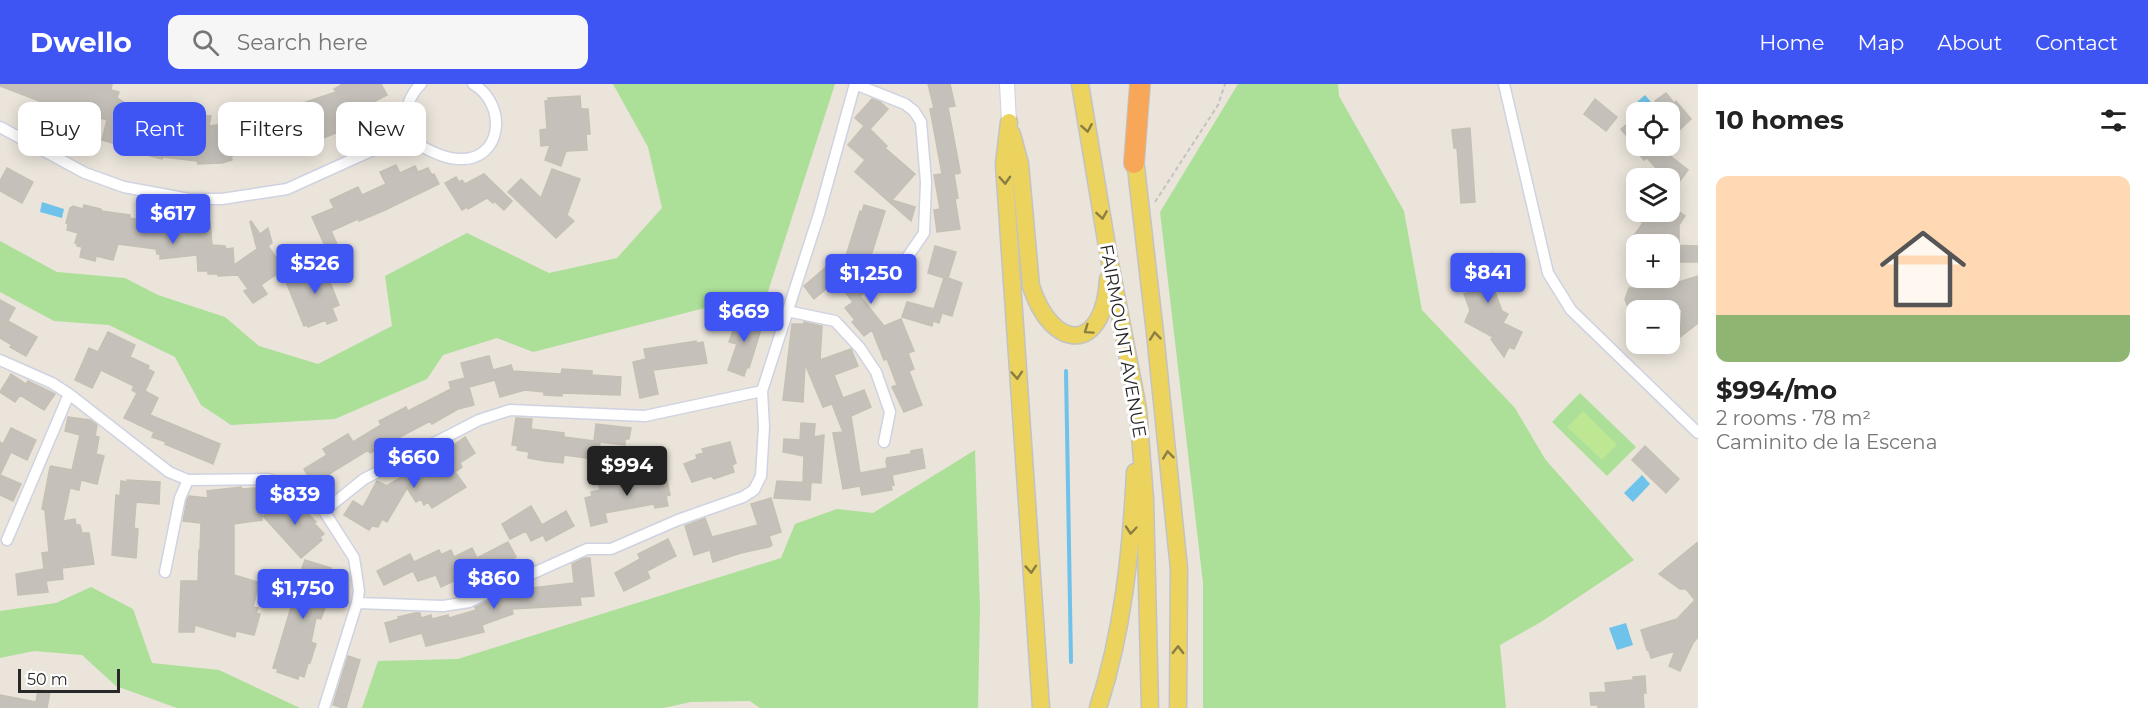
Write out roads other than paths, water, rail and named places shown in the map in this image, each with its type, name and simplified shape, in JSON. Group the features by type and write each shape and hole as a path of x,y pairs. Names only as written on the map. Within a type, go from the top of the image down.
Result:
{"highway":[{"path":"1134,163 1140,84"}],"main road":[{"name":"FAIRMOUNT AVENUE","path":"1080,84 1109,258 1138,409 1145,499 1150,708"},
{"name":"FAIRMOUNT AVENUE","path":"1132,84 1134,163 1155,333 1179,569 1178,708"},
{"path":"1009,122 1020,164 1030,286 1037,306 1048,323 1062,334 1077,336 1089,332 1098,321 1104,310 1107,293 1109,258"},
{"path":"1009,122 1004,164 1041,708"},
{"path":"1098,708 1107,682 1127,578 1138,409"}],"street":[{"path":"408,102 415,89 421,84"},
{"path":"426,147 452,158 471,158 483,152 492,140 497,126 496,111 489,98 473,84"},
{"path":"357,603 443,606 469,602 587,549 610,549 678,520 743,497 754,490 761,476 764,427 762,391 819,214 855,84 904,104 914,111 921,122 926,182 924,233 904,262"},
{"path":"1007,84 1009,122"},
{"path":"1504,84 1548,273 1571,310 1698,433"},
{"path":"0,127 86,173 124,187 189,199 222,199 287,189 360,156"},
{"path":"787,311 835,321 860,348 876,372 890,412 884,442"},
{"path":"0,360 52,383 69,394 169,472 188,480 268,479 295,489 324,511 354,558 359,591 324,708"},
{"path":"324,511 364,479 479,420 510,410 645,416 762,391"},
{"path":"7,540 69,394"},
{"path":"165,572 180,498 188,480"}],"water":[{"path":"1645,95 1651,102 1637,102"},
{"path":"42,202 64,209 62,218 40,212"},
{"path":"1642,475 1650,484 1633,502 1624,493"},
{"path":"1626,623 1633,645 1617,650 1609,628"}],"waterway":[{"path":"1066,371 1071,662"}]}
